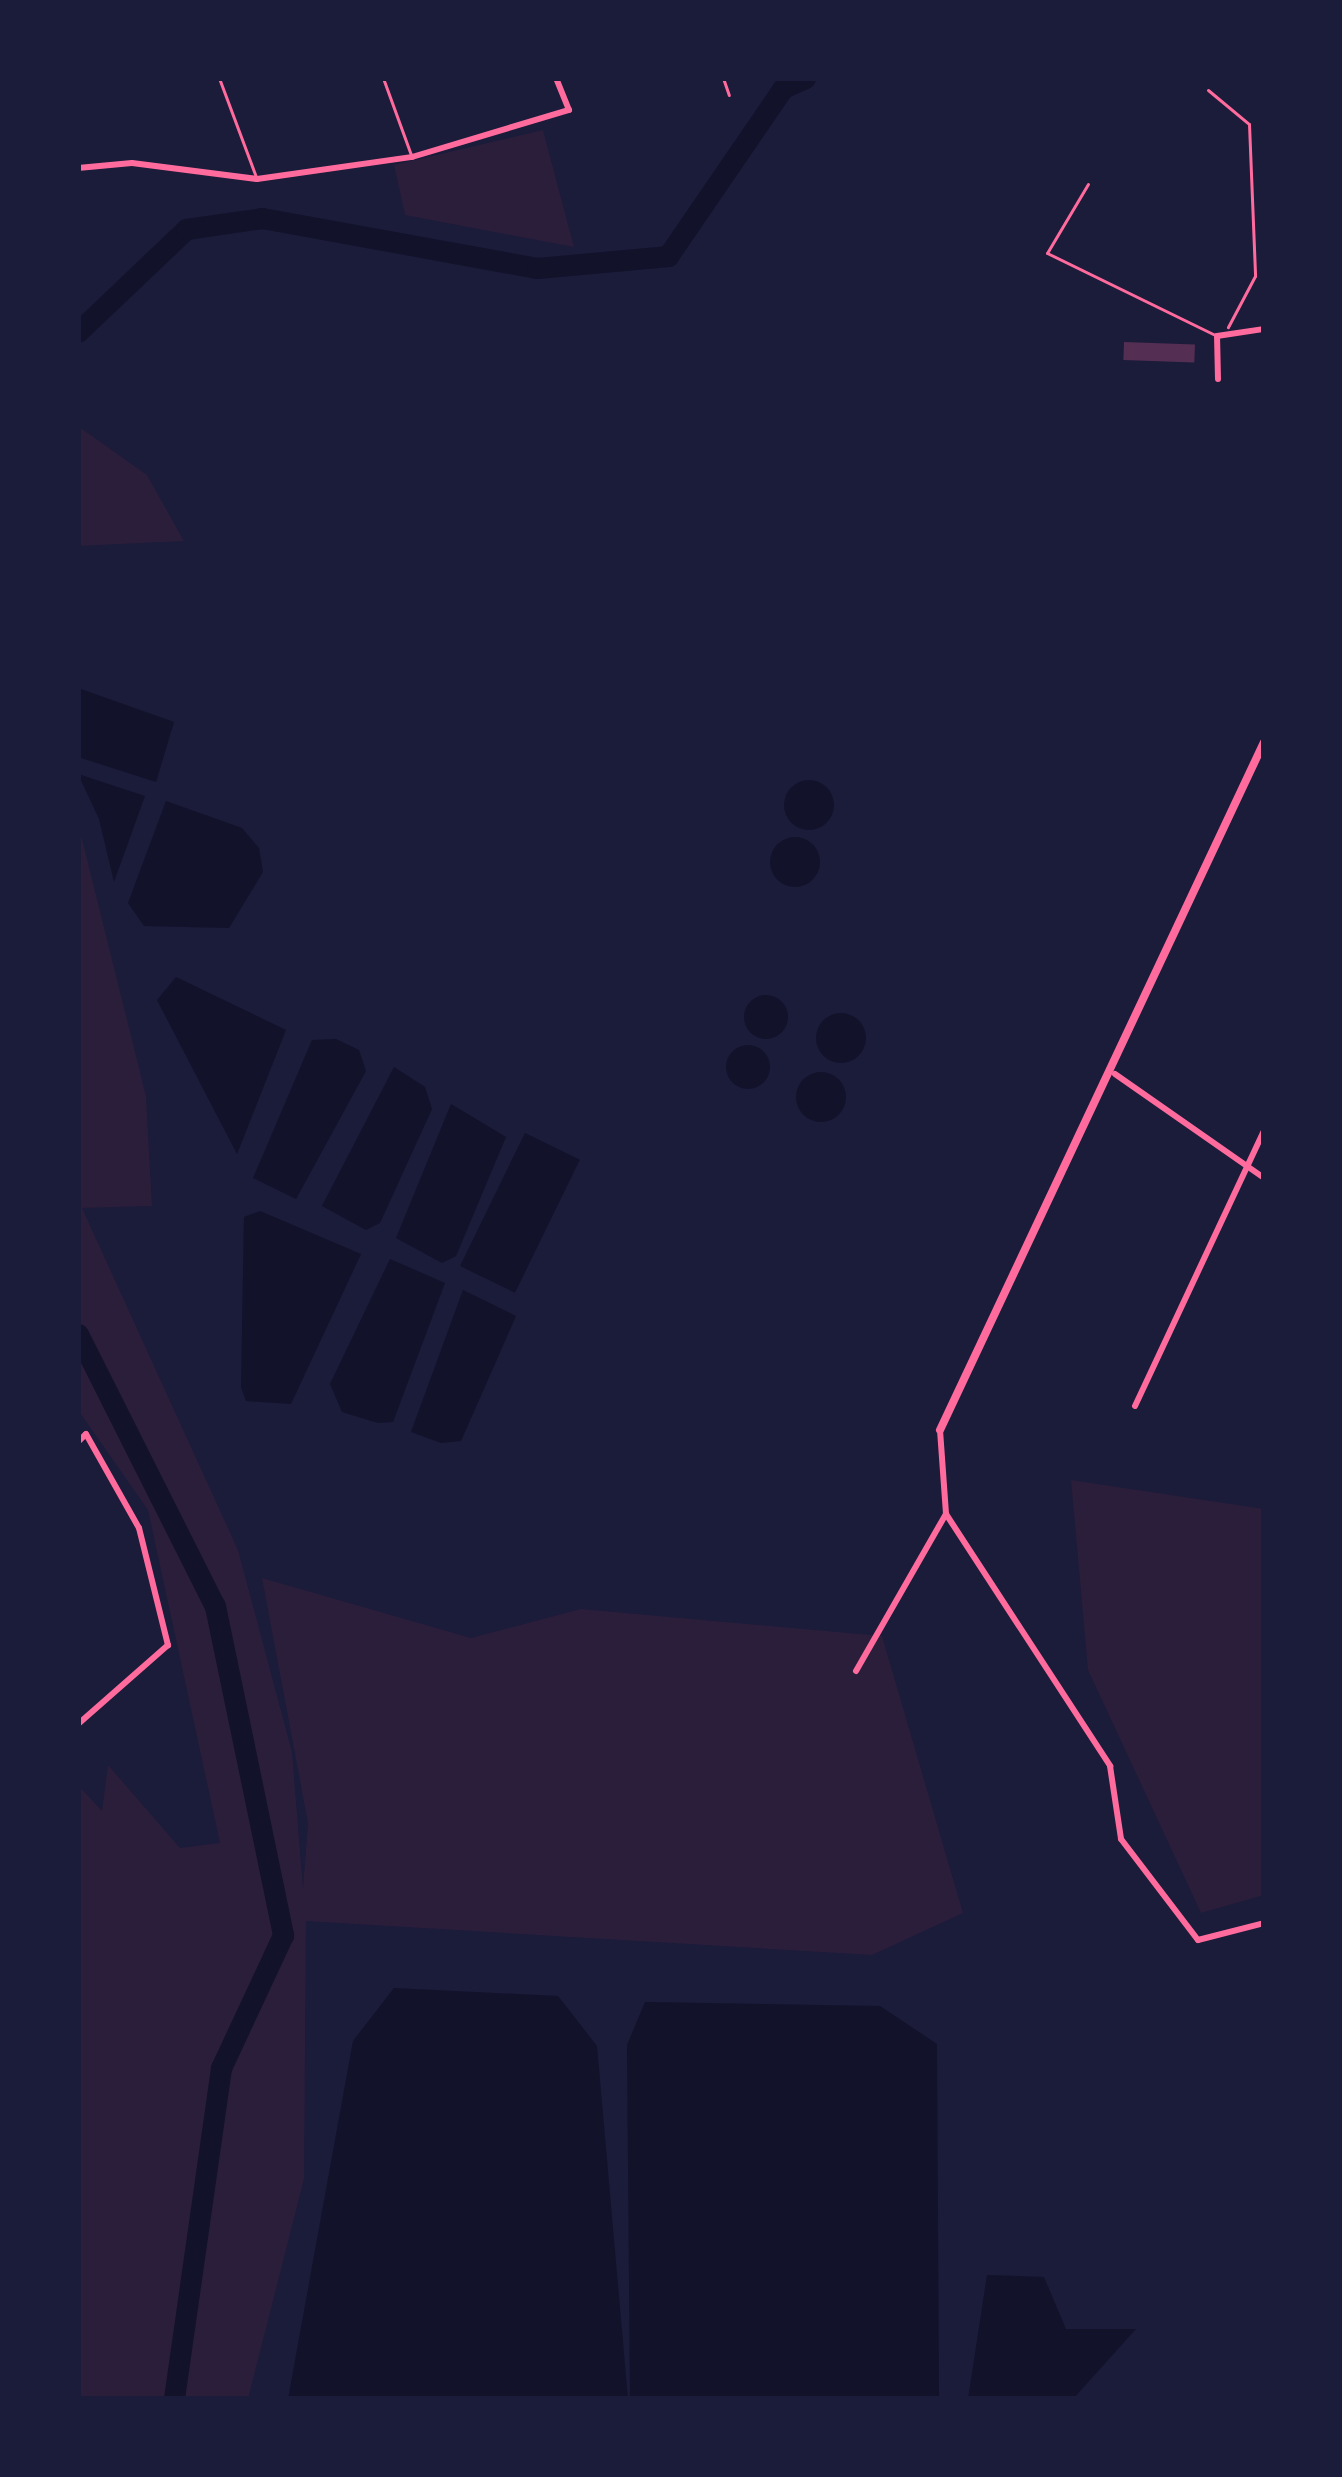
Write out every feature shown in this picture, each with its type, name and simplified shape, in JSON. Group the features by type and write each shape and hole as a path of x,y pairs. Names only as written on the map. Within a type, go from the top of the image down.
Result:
{"street":[{"path":"78,168 131,163 257,179 412,157 569,110 556,78"},
{"path":"1218,379 1217,336 1228,327 1264,328"},
{"path":"1264,742 1115,1073 940,1430 946,1514 1064,1681 1110,1766 1121,1839 1198,1940 1264,1923"},
{"path":"1115,1073 1264,1178"},
{"path":"1135,1406 1264,1130"},
{"path":"78,1442 86,1434 139,1528 168,1645 78,1724"},
{"path":"856,1671 946,1514"}],"lane":[{"path":"219,78 257,179"},
{"path":"383,78 412,157"},
{"path":"723,78 729,95"},
{"path":"1208,90 1249,124 1255,276 1228,327"},
{"path":"1088,184 1047,254 1217,336"}],"shaded area":[{"path":"543,130 574,247 405,215 394,165"},
{"path":"78,426 147,475 184,541 78,546"},
{"path":"78,688 174,722 156,782 78,757"},
{"path":"78,774 145,796 114,882 99,819"},
{"path":"809,780 827,787 834,805 827,823 809,830 791,823 784,805 791,787"},
{"path":"166,801 242,828 259,848 263,872 229,928 144,926 128,903"},
{"path":"78,823 146,1096 152,1206 82,1208 238,1550 292,1752 303,1888 308,1823 262,1578 471,1638 581,1609 882,1636 963,1913 872,1955 306,1921 304,2179 248,2399 78,2399 78,1785 102,1811 108,1765 180,1848 220,1843 148,1510 78,1410"},
{"path":"795,837 813,844 820,862 813,880 795,887 777,880 770,862 777,844"},
{"path":"176,977 286,1030 237,1154 157,1000"},
{"path":"766,995 782,1001 788,1017 782,1033 766,1039 750,1033 744,1017 750,1001"},
{"path":"831,1014 851,1014 865,1028 865,1048 851,1062 831,1062 817,1048 817,1028"},
{"path":"336,1039 359,1050 366,1071 296,1199 253,1178 312,1040"},
{"path":"748,1045 764,1051 770,1067 764,1083 748,1089 732,1083 726,1067 732,1051"},
{"path":"394,1067 425,1087 432,1109 380,1223 366,1230 322,1206"},
{"path":"821,1072 839,1079 846,1097 839,1115 821,1122 803,1115 796,1097 803,1079"},
{"path":"451,1104 506,1137 456,1256 442,1263 396,1238"},
{"path":"525,1133 580,1160 515,1293 460,1266"},
{"path":"260,1211 361,1254 291,1404 246,1401 241,1387 244,1217"},
{"path":"390,1259 445,1283 393,1422 378,1423 342,1412 330,1384"},
{"path":"463,1290 516,1316 461,1441 441,1443 411,1432"},
{"path":"1071,1480 1264,1509 1264,1895 1201,1913 1088,1670"},
{"path":"394,1988 558,1996 597,2046 628,2399 288,2399 353,2041"},
{"path":"645,2002 880,2006 937,2044 939,2399 630,2399 627,2045"},
{"path":"987,2275 1044,2277 1066,2329 1136,2329 1073,2399 968,2399"}],"building":[{"path":"1124,342 1195,344 1194,362 1123,360"}],"waterway":[{"path":"78,332 186,229 262,218 537,268 668,256 783,88 805,78"},
{"path":"78,1334 215,1606 283,1935 221,2068 174,2399"}]}
